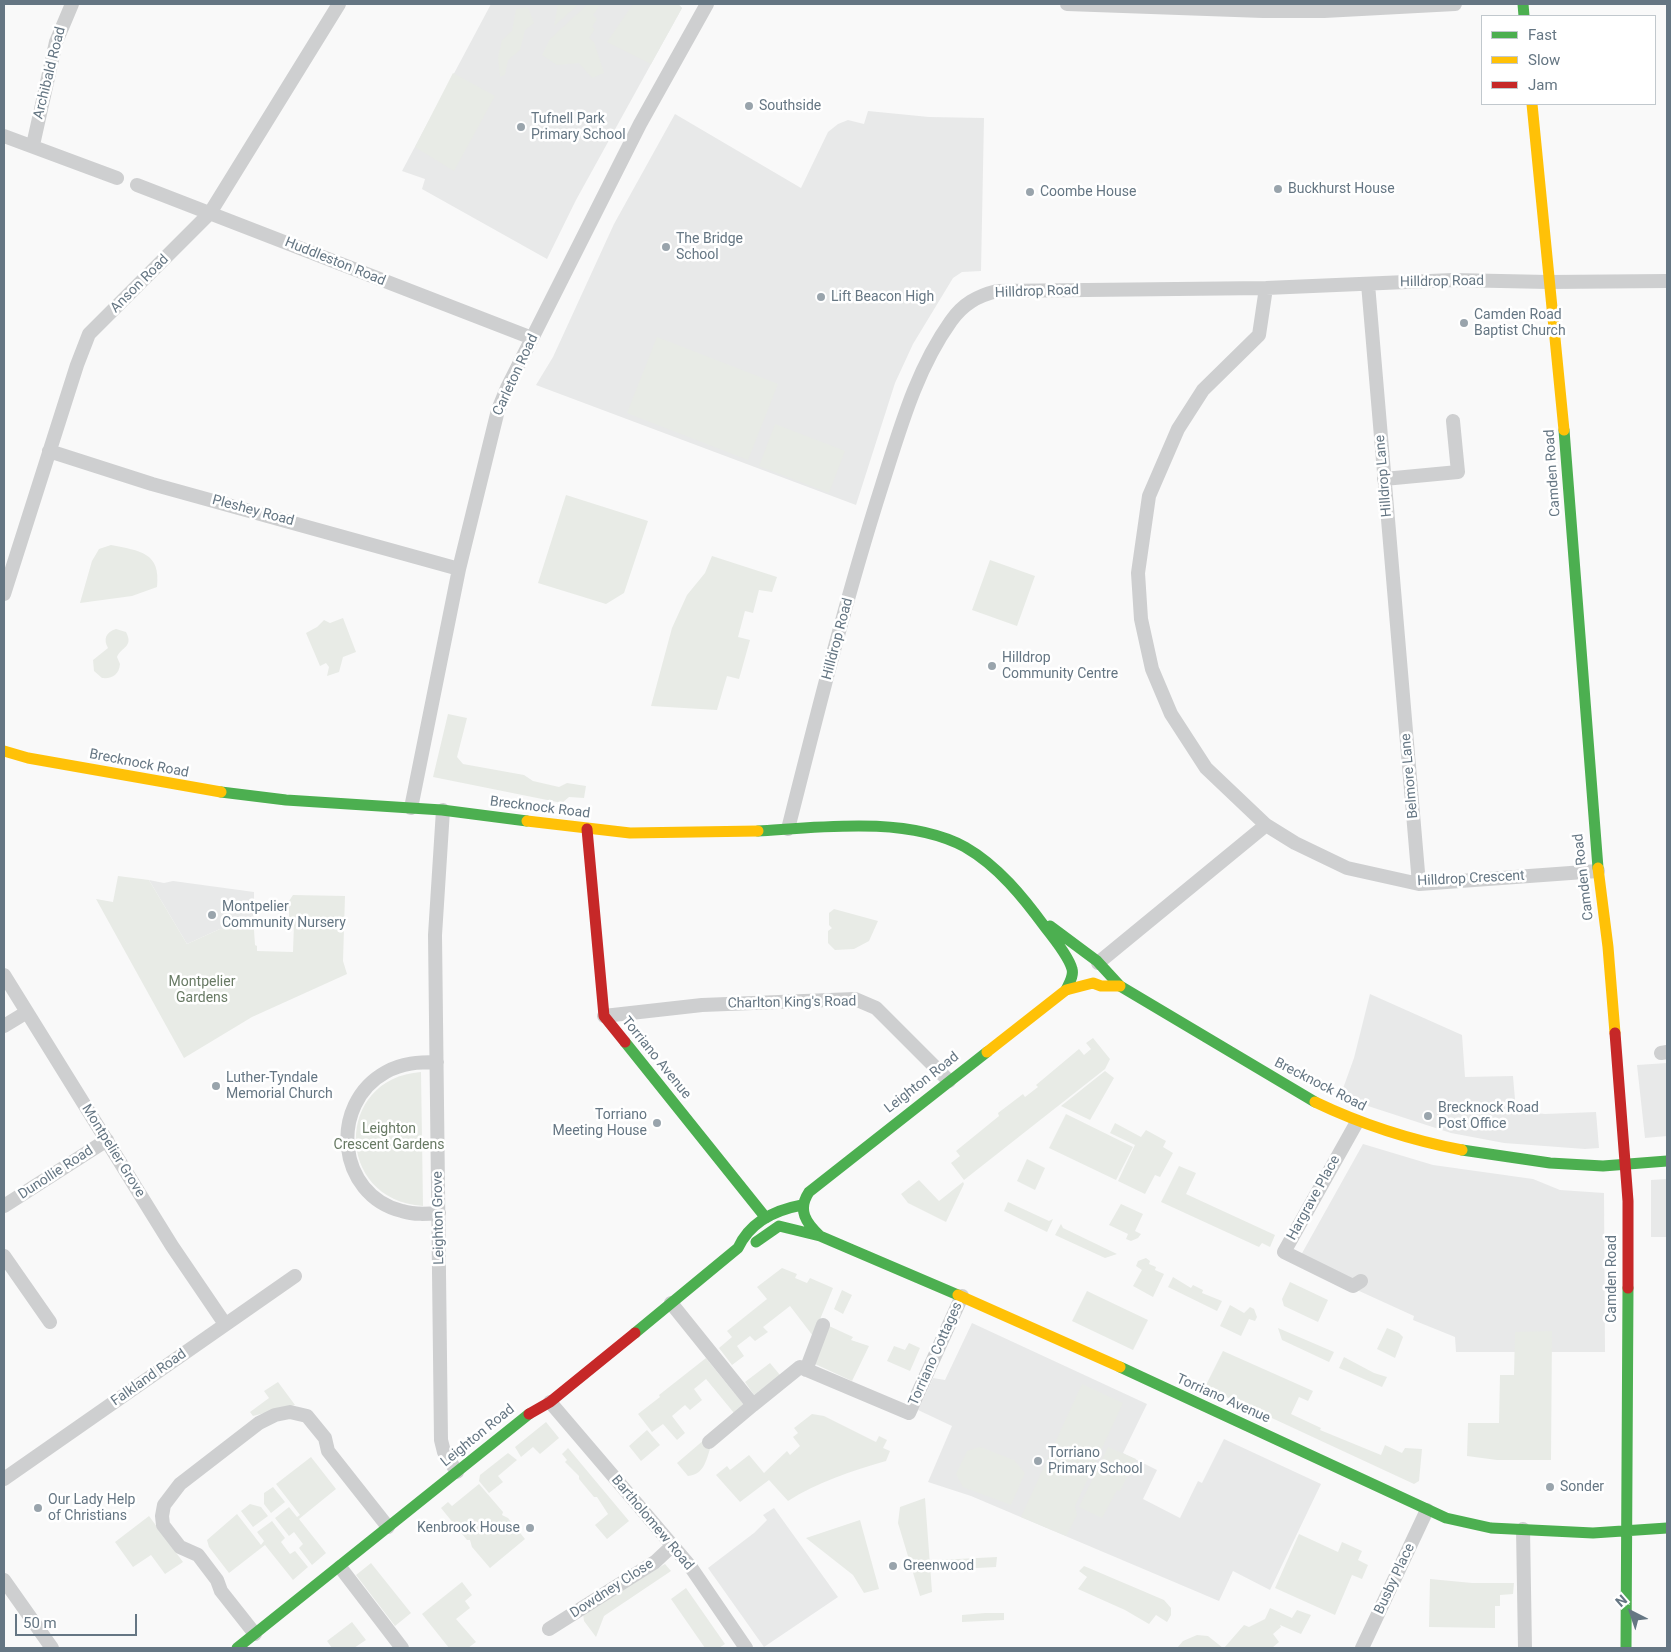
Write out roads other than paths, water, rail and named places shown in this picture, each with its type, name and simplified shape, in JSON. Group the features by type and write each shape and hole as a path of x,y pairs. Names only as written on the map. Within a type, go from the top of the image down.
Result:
{"main road":[{"name":"Camden Road","path":"1532,105 1548,282 1566,441 1598,871 1608,947 1628,1202 1626,1648"},
{"name":"Brecknock Road","path":"4,751 28,758 211,792 292,801 443,810 587,829 654,833 846,826 885,827 948,840 963,847 989,865 1045,923 1066,936 1113,975 1120,986 1274,1079 1357,1122 1415,1140 1497,1157 1559,1163 1625,1164 1667,1160"},
{"name":"Torriano Avenue","path":"587,829 604,1016 766,1218"},
{"name":"Brecknock Road","path":"1045,923 1057,947 1072,968 1072,978 1066,990"},
{"path":"1066,990 1093,983 1101,986 1120,986"},
{"name":"Leighton Road","path":"238,1648 529,1414 550,1402 671,1304 738,1248 742,1238 766,1218 780,1209 802,1205 808,1192 1066,990"},
{"path":"802,1205 802,1214 808,1224 820,1236"},
{"name":"Leighton Road","path":"738,1248 749,1248 779,1226 820,1236"},
{"name":"Torriano Avenue","path":"820,1236 962,1296 1446,1518 1477,1526 1593,1533 1627,1529 1667,1528"}],"street":[{"name":"Archibald Road","path":"33,145 59,32 72,4"},
{"name":"Anson Road","path":"4,594 49,451 89,334 210,213 339,4"},
{"name":"Carleton Road","path":"411,808 459,569 498,410 532,338 640,124 707,4"},
{"path":"1067,4 1263,11 1324,11 1455,4"},
{"path":"4,136 33,145 117,178"},
{"name":"Huddleston Road","path":"137,185 429,300 532,338"},
{"name":"Hilldrop Road","path":"788,829 863,546 900,430 930,353 963,307 978,296 997,291 1266,288 1453,280 1548,282 1667,280"},
{"name":"Hilldrop Lane","path":"1368,284 1400,667"},
{"name":"Hilldrop Crescent","path":"1266,288 1260,335 1203,390 1178,429 1149,496 1138,574 1141,619 1148,652 1172,714 1206,768 1266,825 1295,843 1347,868 1419,884 1598,871"},
{"path":"1384,478 1458,472 1453,421"},
{"name":"Pleshey Road","path":"49,451 152,484 459,569"},
{"name":"Belmore Lane","path":"1400,667 1419,884"},
{"name":"Leighton Grove","path":"443,810 435,936 440,1213 440,1440 444,1452 457,1472"},
{"path":"1098,963 1266,825"},
{"name":"Montpelier Grove","path":"4,975 172,1246 225,1324"},
{"name":"Charlton King's Road","path":"604,1016 702,1005 855,999 876,1008 949,1081"},
{"path":"4,1026 27,1012"},
{"path":"438,1062 404,1064 384,1073 375,1080 353,1106 347,1136 351,1165 362,1185 379,1201 401,1212 440,1213"},
{"name":"Hargrave Place","path":"1357,1122 1284,1252 1353,1286 1361,1281"},
{"name":"Dunollie Road","path":"4,1206 107,1140"},
{"path":"4,1256 50,1322"},
{"name":"Falkland Road","path":"4,1479 295,1276"},
{"name":"Torriano Cottages","path":"806,1370 910,1413 962,1296"},
{"path":"671,1304 753,1405"},
{"path":"709,1442 800,1368 806,1370 822,1325"},
{"name":"Bartholomew Road","path":"550,1402 690,1566 746,1648"},
{"path":"255,1634 221,1591 218,1580 198,1555 180,1547 163,1525 164,1505 180,1484 259,1423 275,1415 297,1412 312,1420 325,1438 328,1451 388,1527"},
{"name":"Busby Place","path":"1362,1648 1427,1510"},
{"path":"1523,1529 1525,1648"},
{"name":"Dowdney Close","path":"549,1630 655,1562 672,1546"},
{"path":"340,1567 402,1648"},
{"path":"4,1580 52,1648"}],"place":[{"name":"Southside","path":"749,106"},
{"name":"Tufnell Park Primary School","path":"521,127"},
{"name":"Buckhurst House","path":"1278,189"},
{"name":"Coombe House","path":"1030,192"},
{"name":"The Bridge School","path":"666,247"},
{"name":"Lift Beacon High","path":"821,297"},
{"name":"Camden Road Baptist Church","path":"1464,323"},
{"name":"Hilldrop Community Centre","path":"992,666"},
{"name":"Montpelier Community Nursery","path":"212,915"},
{"name":"Luther-Tyndale Memorial Church","path":"216,1086"},
{"name":"Brecknock Road Post Office","path":"1428,1116"},
{"name":"Torriano Meeting House","path":"657,1123"},
{"name":"Torriano Primary School","path":"1038,1461"},
{"name":"Sonder","path":"1550,1487"},
{"name":"Our Lady Help of Christians","path":"38,1508"},
{"name":"Kenbrook House","path":"530,1528"},
{"name":"Greenwood","path":"893,1566"}],"park label":[{"name":"Montpelier Gardens","path":"202,990"},
{"name":"Leighton Crescent Gardens","path":"389,1138"}]}
